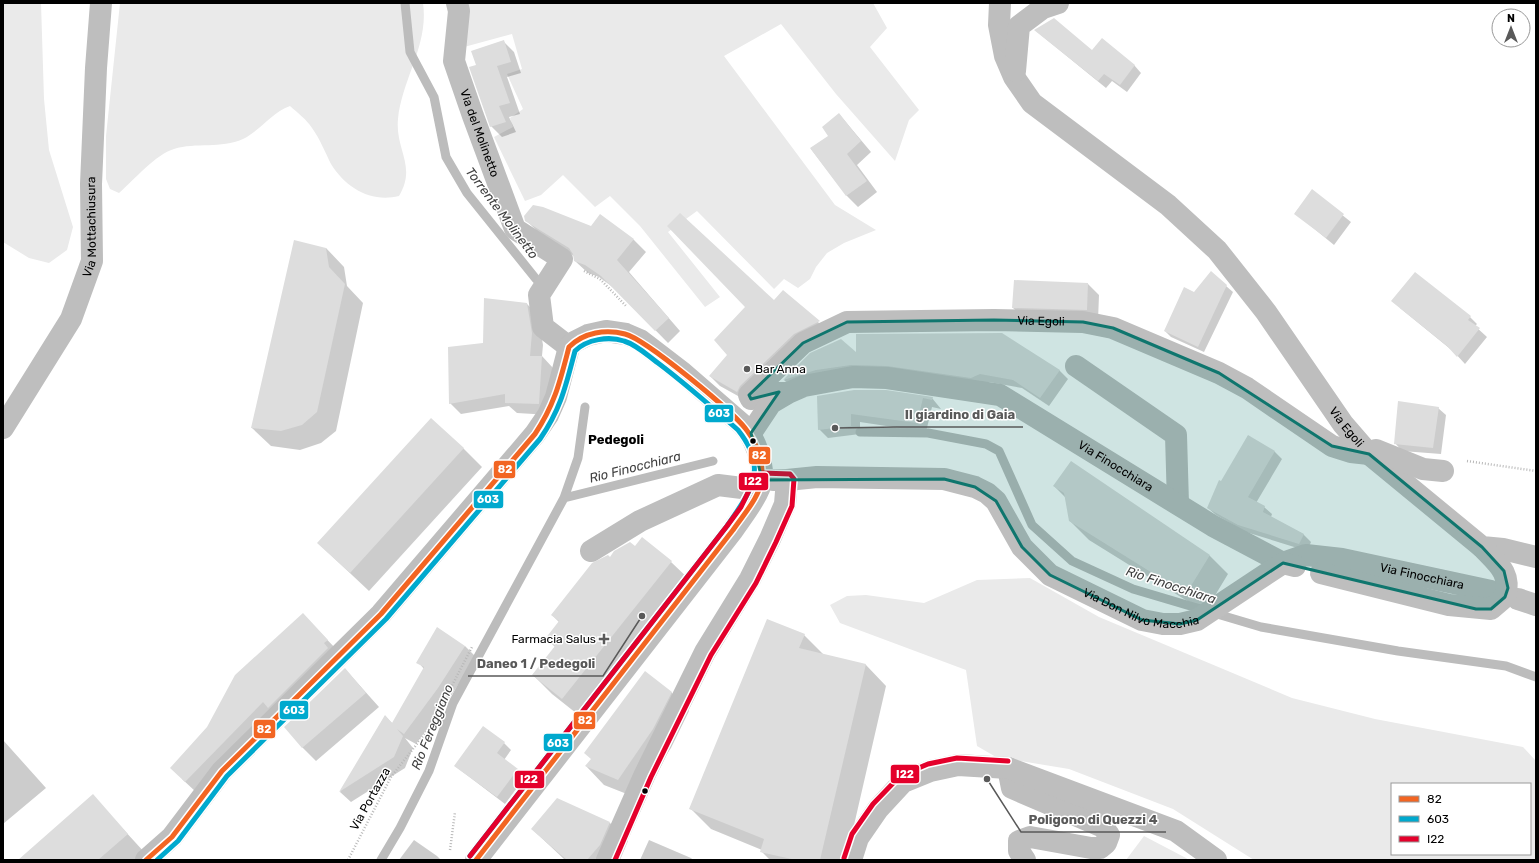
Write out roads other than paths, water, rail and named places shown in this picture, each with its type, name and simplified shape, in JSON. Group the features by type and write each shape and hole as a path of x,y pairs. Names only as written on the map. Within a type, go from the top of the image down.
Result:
{"street":[{"name":"Via Mottachiusura","path":"3,428 70,319 92,261 91,184 96,68 101,3"},
{"name":"Via del Molinetto","path":"457,3 459,11 454,61 515,229 562,259 539,295 543,327 569,347"},
{"name":"Via Egoli","path":"1000,3 999,25 1005,56 1014,77 1032,103 1168,205 1217,250 1266,312 1343,424 1366,450 1482,547"},
{"path":"1014,77 1019,26 1043,8 1058,3"},
{"name":"Via Egoli","path":"788,393 776,393 751,399 749,396 803,343 847,322 994,320 1083,322 1113,328 1219,373 1246,388 1332,446 1351,452 1366,450"},
{"path":"146,860 172,837 222,771 381,614 535,434 548,415 556,397 569,347 588,335 598,332 616,332 640,340 683,373 751,433 756,447 760,485 747,511 733,530 476,860"},
{"path":"1076,366 1176,435 1178,504"},
{"name":"Via Finocchiara","path":"751,433 771,403 788,393 804,386 853,378 887,378 1000,395 1213,526 1275,569 1306,555 1342,559 1491,591"},
{"path":"1366,450 1423,469 1452,466"},
{"name":"Via Don Nilvo Macchia","path":"591,551 640,521 718,486 760,485 817,477 944,479 962,482 987,493 996,501 1022,547 1050,576 1142,620 1163,624 1180,624 1197,620 1275,569"},
{"path":"606,860 645,774 705,652 750,579 770,538 785,504 787,480"},
{"path":"1482,547 1504,549 1536,557"},
{"path":"1275,569 1322,573 1449,605 1491,609 1505,597 1507,581 1504,571 1482,547"},
{"path":"852,860 858,838 878,808 903,782 930,771 958,765 1008,768 1176,831 1216,860"},
{"path":"1008,768 1012,788 1103,828 1109,835 1106,843 1100,848 1091,848 1030,837 1019,841 1019,851 1025,860"}],"waterway":[{"name":"Torrente Molinetto","path":"405,3 410,52 434,97 446,157 467,193 536,279"},
{"name":"Rio Fereggiano","path":"381,860 400,828 429,771 453,703 564,498 578,458 585,407"},
{"name":"Rio Finocchiara","path":"860,432 928,433 986,444 999,451 1032,525 1072,561 1133,589 1261,627 1398,651 1506,666 1536,677"},
{"name":"Rio Finocchiara","path":"564,498 713,461"}],"place":[{"name":"Bar Anna","path":"747,369"},
{"name":"Il giardino di Gaia","path":"835,428"},
{"name":"Daneo 1 / Pedegoli","path":"642,616"},
{"name":"Farmacia Salus","path":"604,639"},
{"name":"Poligono di Quezzi 4","path":"987,779"}],"district":[{"name":"Pedegoli","path":"616,439"}]}
